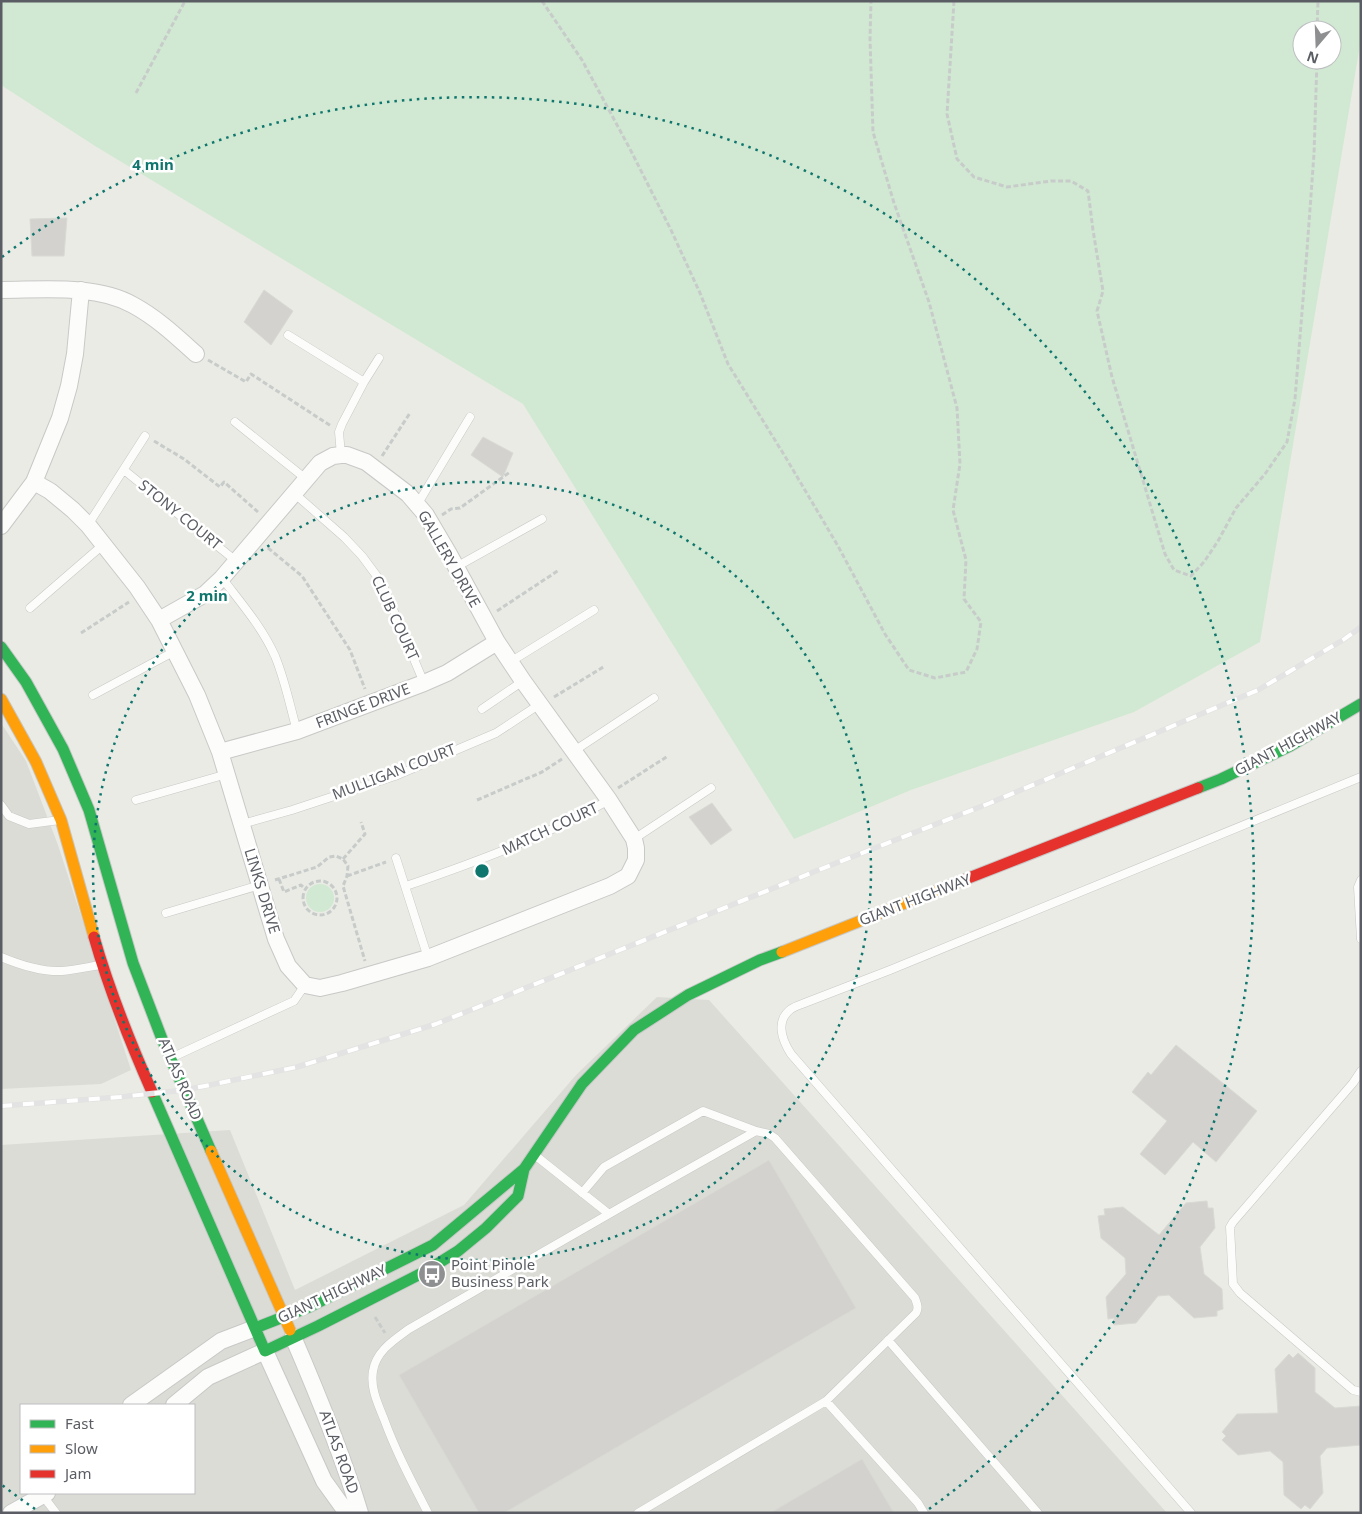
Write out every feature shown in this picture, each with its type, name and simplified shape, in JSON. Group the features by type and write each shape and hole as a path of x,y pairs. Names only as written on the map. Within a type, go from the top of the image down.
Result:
{"street":[{"path":"1,290 81,290 107,295 132,304 164,326 196,354"},
{"path":"1,526 34,482 60,418 75,354 81,290"},
{"path":"159,620 205,594 222,578 320,463 333,456 341,455"},
{"name":"GALLERY DRIVE","path":"341,455 366,462 408,494 417,505 431,524 497,642 607,798 635,843"},
{"name":"LINKS DRIVE","path":"34,482 50,491 88,525 142,594 159,620 197,695 220,752 276,939 288,966 305,985"},
{"name":"FRINGE DRIVE","path":"220,752 297,731 447,674 497,642"},
{"name":"ATLAS ROAD","path":"1,647 26,682 63,749 89,810 133,963 170,1058 313,1382 345,1465 360,1513"},
{"name":"ATLAS ROAD","path":"1,699 36,762 61,820 102,965 133,1049 324,1482 347,1513"},
{"name":"GIANT HIGHWAY","path":"132,1404 221,1341 309,1307 433,1245 524,1169 582,1084 634,1030 688,995 760,960 1222,779 1290,746 1361,704"},
{"path":"305,985 320,988 428,958 610,886 628,876 636,860 635,843"},
{"name":"GIANT HIGHWAY","path":"175,1404 208,1377 366,1302 426,1271 458,1251 486,1228 518,1196 524,1169"},
{"path":"11,1513 45,1494"}],"lane":[{"path":"288,334 364,382"},
{"path":"341,455 339,432 345,416 379,358"},
{"path":"417,505 470,417"},
{"path":"236,422 306,479"},
{"path":"88,525 145,436"},
{"name":"STONY COURT","path":"124,470 236,561"},
{"name":"CLUB COURT","path":"295,494 344,537 362,556 382,583 424,683"},
{"path":"456,567 542,519"},
{"path":"30,608 104,544"},
{"path":"222,578 259,627 275,655 286,686 297,731"},
{"path":"510,662 594,610"},
{"path":"93,695 174,651"},
{"path":"482,708 523,681"},
{"path":"574,751 654,698"},
{"name":"MULLIGAN COURT","path":"242,824 292,810 395,776 496,732 540,704"},
{"path":"136,800 227,774"},
{"path":"1191,1513 791,1054 784,1044 780,1028 784,1018 791,1009 802,1004 927,955 1361,777"},
{"path":"635,843 711,788"},
{"name":"MATCH COURT","path":"406,886 474,863 573,821 607,798"},
{"path":"1,805 9,816 29,824 61,820"},
{"path":"396,858 428,958"},
{"path":"1361,880 1358,887 1361,939"},
{"path":"166,913 260,885"},
{"path":"1,957 38,969 60,971 102,965"},
{"path":"170,1058 294,1001 305,985"},
{"path":"1361,1070 1353,1083 1230,1227 1233,1284 1240,1293 1354,1390 1361,1392"},
{"path":"582,1193 604,1167 703,1112 769,1134 775,1138 915,1298 918,1306 916,1313 826,1401 638,1513"},
{"path":"428,1513 396,1451 373,1392 373,1372 378,1358 390,1342 417,1324 756,1131"},
{"path":"535,1154 609,1214"},
{"path":"888,1340 1038,1513"},
{"path":"826,1401 918,1503 924,1513"},
{"path":"45,1494 56,1513"}],"path":[{"path":"136,93 185,1"},
{"path":"542,1 582,60 630,149 700,293 728,364 833,538 885,634 909,670 935,678 966,672 977,649 981,622 964,599 966,560 953,510 960,464 957,408 929,302 894,203 873,132 870,39 871,1"},
{"path":"954,1 948,114 957,159 974,177 1007,187 1051,181 1071,181 1088,191 1103,291 1097,311 1112,377 1165,554 1174,570 1191,576 1204,562 1218,541 1236,508 1265,474 1287,442 1295,399 1307,250 1314,154 1317,70"},
{"path":"1318,1 1318,20"},
{"path":"196,354 246,382 251,374 339,432"},
{"path":"374,468 410,413"},
{"path":"145,436 184,459 220,487 224,482 270,522"},
{"path":"431,524 450,509 460,508 510,472"},
{"path":"256,538 302,576 350,650 370,703"},
{"path":"484,619 559,570"},
{"path":"81,633 142,594"},
{"path":"540,704 558,696 605,666"},
{"path":"477,800 542,772 574,751"},
{"path":"607,798 668,756"},
{"path":"343,859 365,834 361,822"},
{"path":"260,885 317,867 329,857 336,856 343,859 348,866 343,886 369,975"},
{"path":"347,876 396,858"},
{"path":"280,879 284,892 301,885 305,889"},
{"path":"324,881 334,888 336,896 336,902 330,911 325,914 314,914 305,907 303,900 305,889 312,883 324,881"},
{"path":"336,896 345,893"},
{"path":"366,1302 390,1342"}],"shaded area":[{"path":"1,723 26,761 58,845 131,1070 101,1084 1,1089"},
{"path":"657,997 709,1000 1167,1513 1,1513 1,1145 230,1130 295,1290 464,1205 576,1075"}],"green space":[{"path":"1,1 1361,1 1361,39 1260,642 1134,712 911,790 794,839 523,404 95,146 1,85"},
{"path":"320,884 330,888 334,898 330,908 320,912 310,908 306,898 310,888"}],"building":[{"path":"67,218 64,256 32,256 30,219"},
{"path":"264,290 293,311 271,345 244,322"},
{"path":"483,437 513,453 503,477 471,455"},
{"path":"712,803 732,830 711,845 689,817"},
{"path":"1176,1045 1257,1111 1216,1162 1193,1142 1165,1175 1140,1154 1167,1121 1132,1092 1148,1072 1151,1075"},
{"path":"769,1160 856,1308 504,1513 479,1513 399,1375"},
{"path":"1207,1201 1208,1208 1213,1208 1215,1228 1200,1247 1204,1274 1222,1289 1223,1309 1217,1311 1217,1316 1194,1318 1169,1295 1158,1296 1136,1323 1114,1325 1114,1318 1108,1319 1106,1297 1126,1274 1125,1258 1101,1238 1098,1216 1105,1215 1104,1209 1123,1207 1159,1235 1186,1203"},
{"path":"1298,1353 1315,1368 1315,1392 1335,1408 1361,1406 1361,1445 1327,1448 1320,1456 1323,1493 1310,1509 1305,1505 1301,1509 1284,1495 1283,1462 1270,1451 1238,1455 1222,1440 1226,1436 1222,1432 1237,1414 1278,1413 1275,1369 1289,1354 1293,1358"},
{"path":"862,1459 894,1513 770,1513"}],"railway":[{"path":"1,1106 184,1090 297,1067 436,1024 990,803 1258,690 1343,640 1361,627"}],"traffic: fast":[{"path":"1,647 26,682 63,749 89,810 133,963 162,1039 211,1151"},
{"path":"1198,788 1290,746 1361,704"},
{"path":"255,1328 309,1307 433,1245 524,1169 582,1084 634,1030 688,995 760,960 782,952"},
{"path":"152,1092 265,1351 426,1271 458,1251 486,1228 518,1196 524,1169"}],"traffic: slow":[{"path":"1,699 36,762 61,820 94,937"},
{"path":"782,952 961,881"},
{"path":"211,1151 290,1330"}],"traffic: jam":[{"path":"961,881 1198,788"},
{"path":"94,937 120,1016 152,1092"}],"place":[{"name":"Point Pinole Business Park","path":"432,1274"}]}
